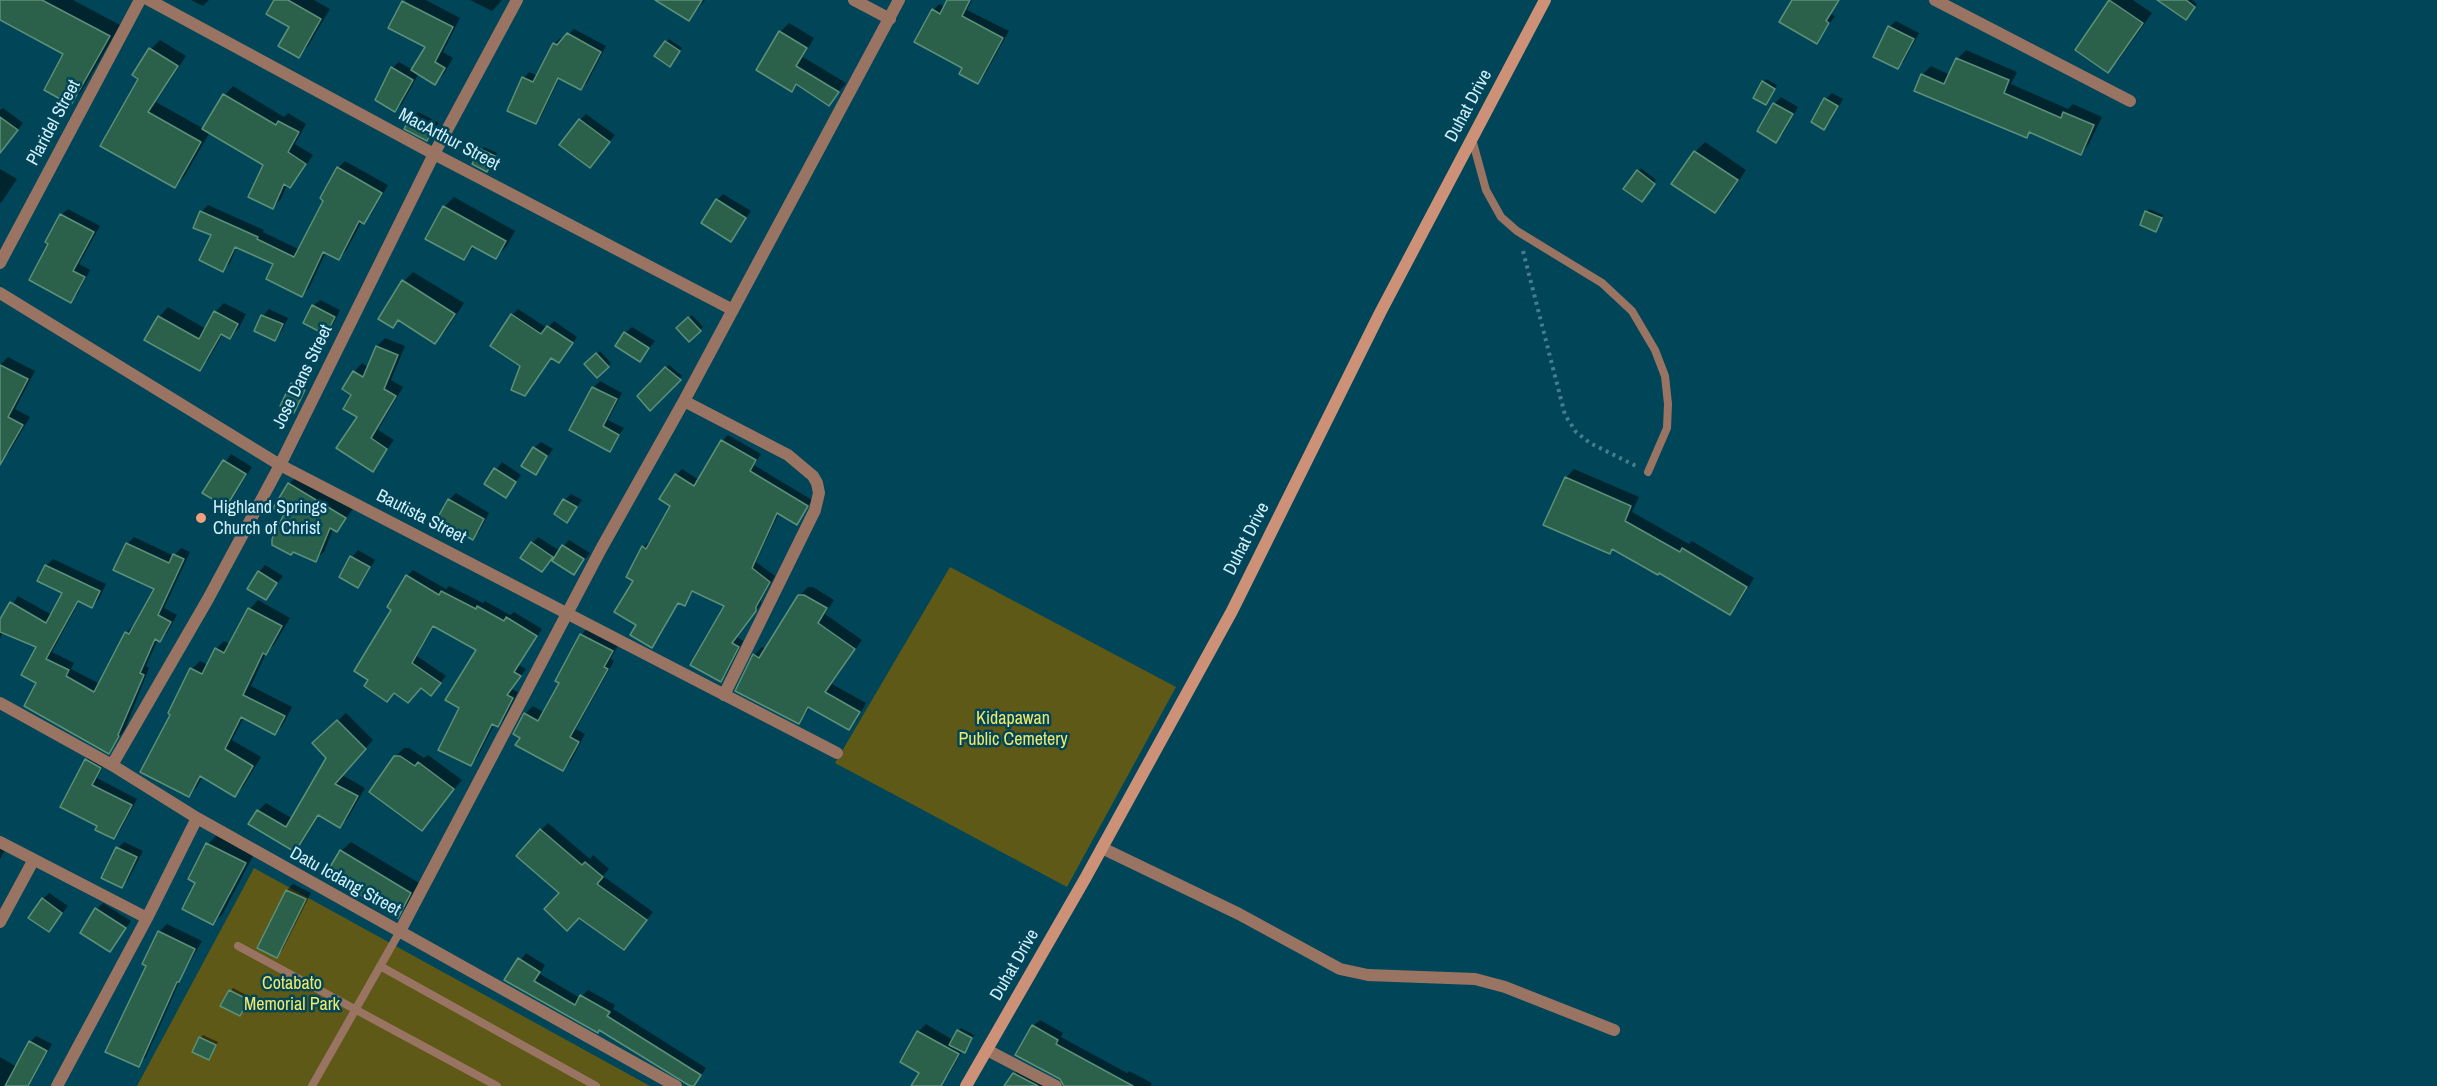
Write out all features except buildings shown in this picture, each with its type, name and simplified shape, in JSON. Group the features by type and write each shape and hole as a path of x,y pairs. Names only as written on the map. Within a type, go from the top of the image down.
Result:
{"street":[{"name":"Plaridel Street","path":"0,263 140,0"},
{"name":"MacArthur Street","path":"149,0 434,154 733,310"},
{"name":"Jose Dans Street","path":"112,765 208,599 280,465 434,154 517,0"},
{"path":"854,0 890,19"},
{"path":"399,933 601,549 684,401 899,0"},
{"name":"Duhat Drive","path":"966,1086 1102,848 1232,611 1380,313 1545,0"},
{"path":"1935,0 2130,101"},
{"name":"Bautista Street","path":"0,293 280,465 837,753"},
{"path":"684,401 788,455 813,476 819,493 815,510 724,695"},
{"name":"Datu Icdang Street","path":"0,703 112,765 197,818 399,933 676,1086"},
{"path":"57,1086 147,918 197,818"},
{"path":"0,842 147,918"},
{"path":"1102,848 1239,914 1340,969 1368,975 1475,979 1505,987 1614,1030"},
{"path":"0,922 33,861"},
{"path":"987,1050 1056,1086"}],"lane":[{"path":"1472,139 1486,190 1501,217 1517,231 1602,283 1632,311 1655,350 1665,376 1668,404 1666,428 1648,472"},
{"path":"312,1086 399,933"},
{"path":"238,946 497,1086"},
{"path":"380,966 596,1086"}],"path":[{"path":"1517,231 1565,415 1576,432 1590,443 1648,472"}],"green space":[{"name":"Kidapawan Public Cemetery","path":"950,567 1176,687 1067,887 835,763"},
{"name":"Cotabato Memorial Park","path":"254,868 650,1086 137,1086"}],"place":[{"name":"Highland Springs Church of Christ","path":"201,518"}]}
